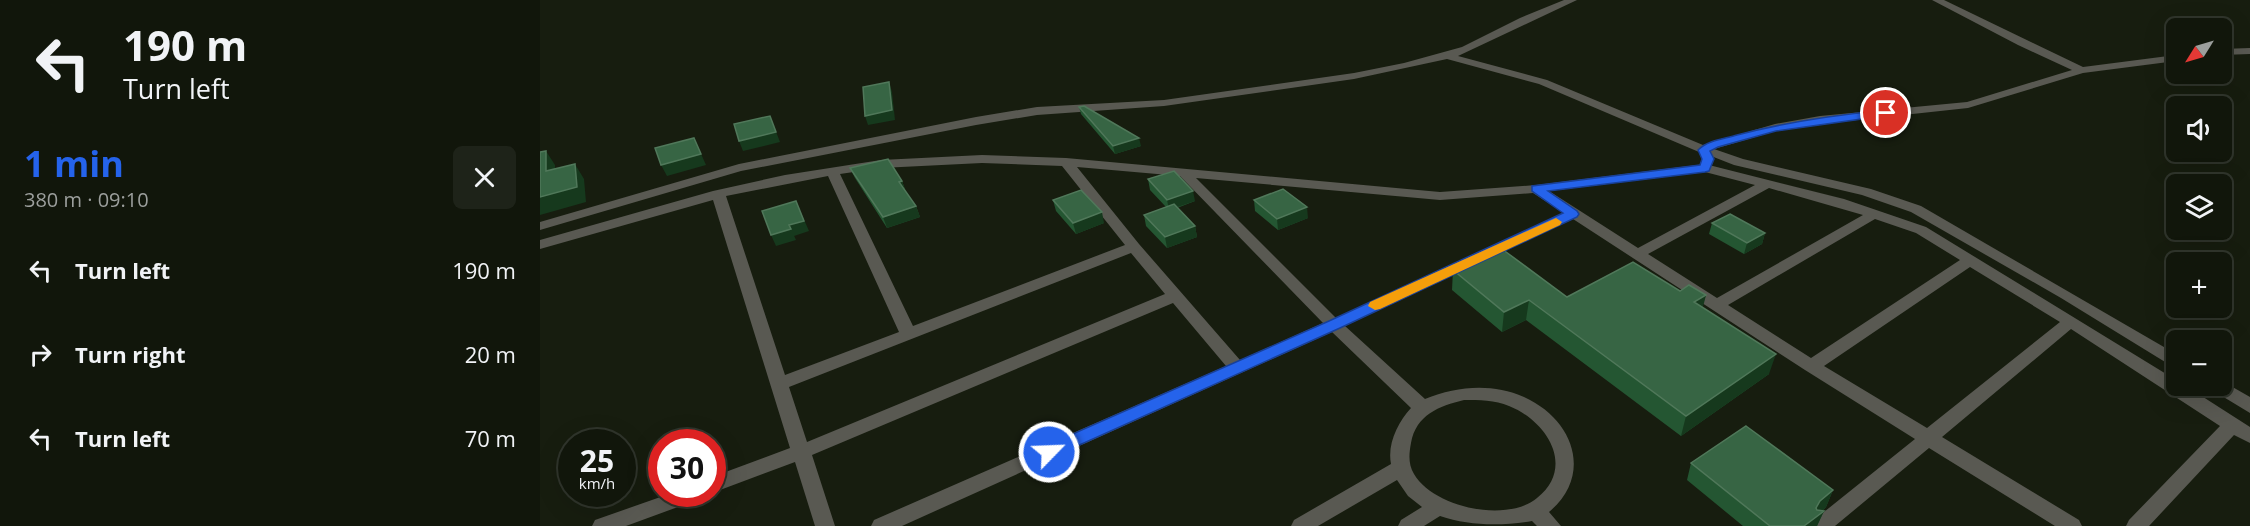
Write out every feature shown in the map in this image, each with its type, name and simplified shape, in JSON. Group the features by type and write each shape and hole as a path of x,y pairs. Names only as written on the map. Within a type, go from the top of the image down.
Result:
{"street":[{"path":"540,226 739,168 975,121 1037,111 1164,103 1252,91 1354,76 1447,56 1572,0"},
{"path":"1937,0 2082,70"},
{"path":"2232,52 2250,51"},
{"path":"1447,56 1543,82 1704,150 1760,168 1866,192 1916,210 2048,283 2166,355"},
{"path":"1704,150 1714,145 1775,128 1820,120 1968,105 2082,70 2166,59"},
{"path":"1704,150 1708,159 1705,168"},
{"path":"540,245 718,194 832,171 882,164 982,159 1066,162 1440,196 1536,189 1705,168 1839,202 1921,230 2250,436"},
{"path":"1066,162 1134,247 1237,368"},
{"path":"1760,168 1767,184"},
{"path":"832,171 908,333"},
{"path":"1185,174 1334,324 1423,408"},
{"path":"1637,254 1767,184"},
{"path":"1536,189 1811,366 2072,526"},
{"path":"718,194 825,526"},
{"path":"1716,305 1876,213"},
{"path":"881,526 1237,368 1573,214"},
{"path":"778,385 1134,247"},
{"path":"1811,366 1970,260"},
{"path":"726,480 801,452 1177,296"},
{"path":"1821,526 2070,322"},
{"path":"1464,394 1491,394 1519,402 1542,416 1558,434 1565,450 1566,472 1556,493 1535,511 1499,521 1468,520 1436,508 1414,491 1401,468 1399,446 1407,426 1423,408 1439,400 1464,394"},
{"path":"2232,395 2250,406"},
{"path":"2136,526 2232,425"},
{"path":"1301,526 1401,468"},
{"path":"602,526 654,507"},
{"path":"1408,526 1436,508"},
{"path":"1535,511 1551,526"}],"building":[{"path":"889,82 892,110 865,116 863,87"},
{"path":"1084,106 1139,138 1113,146 1079,107"},
{"path":"770,116 776,132 739,141 734,124"},
{"path":"694,138 701,154 661,165 655,148"},
{"path":"546,151 546,171 575,164 577,187 540,197 540,152"},
{"path":"888,159 902,181 899,182 916,206 883,217 850,168"},
{"path":"1174,171 1193,191 1167,200 1148,179"},
{"path":"1283,189 1307,207 1277,219 1254,200"},
{"path":"1081,190 1102,212 1073,223 1053,200"},
{"path":"796,201 804,221 789,225 791,229 771,235 762,211"},
{"path":"1174,204 1195,226 1165,237 1144,215"},
{"path":"1730,214 1765,233 1747,243 1712,223"},
{"path":"1502,249 1567,297 1633,262 1680,291 1689,285 1706,295 1694,302 1776,354 1686,416 1529,300 1504,312 1453,270"},
{"path":"1746,426 1833,490 1820,501 1816,508 1824,511 1804,526 1770,526 1691,463"}],"slow traffic":[{"path":"1375,306 1556,222"}],"route":[{"path":"1049,452 1573,214 1536,189 1705,168 1708,159 1704,150 1710,146 1775,128 1820,120 1886,113"}]}
